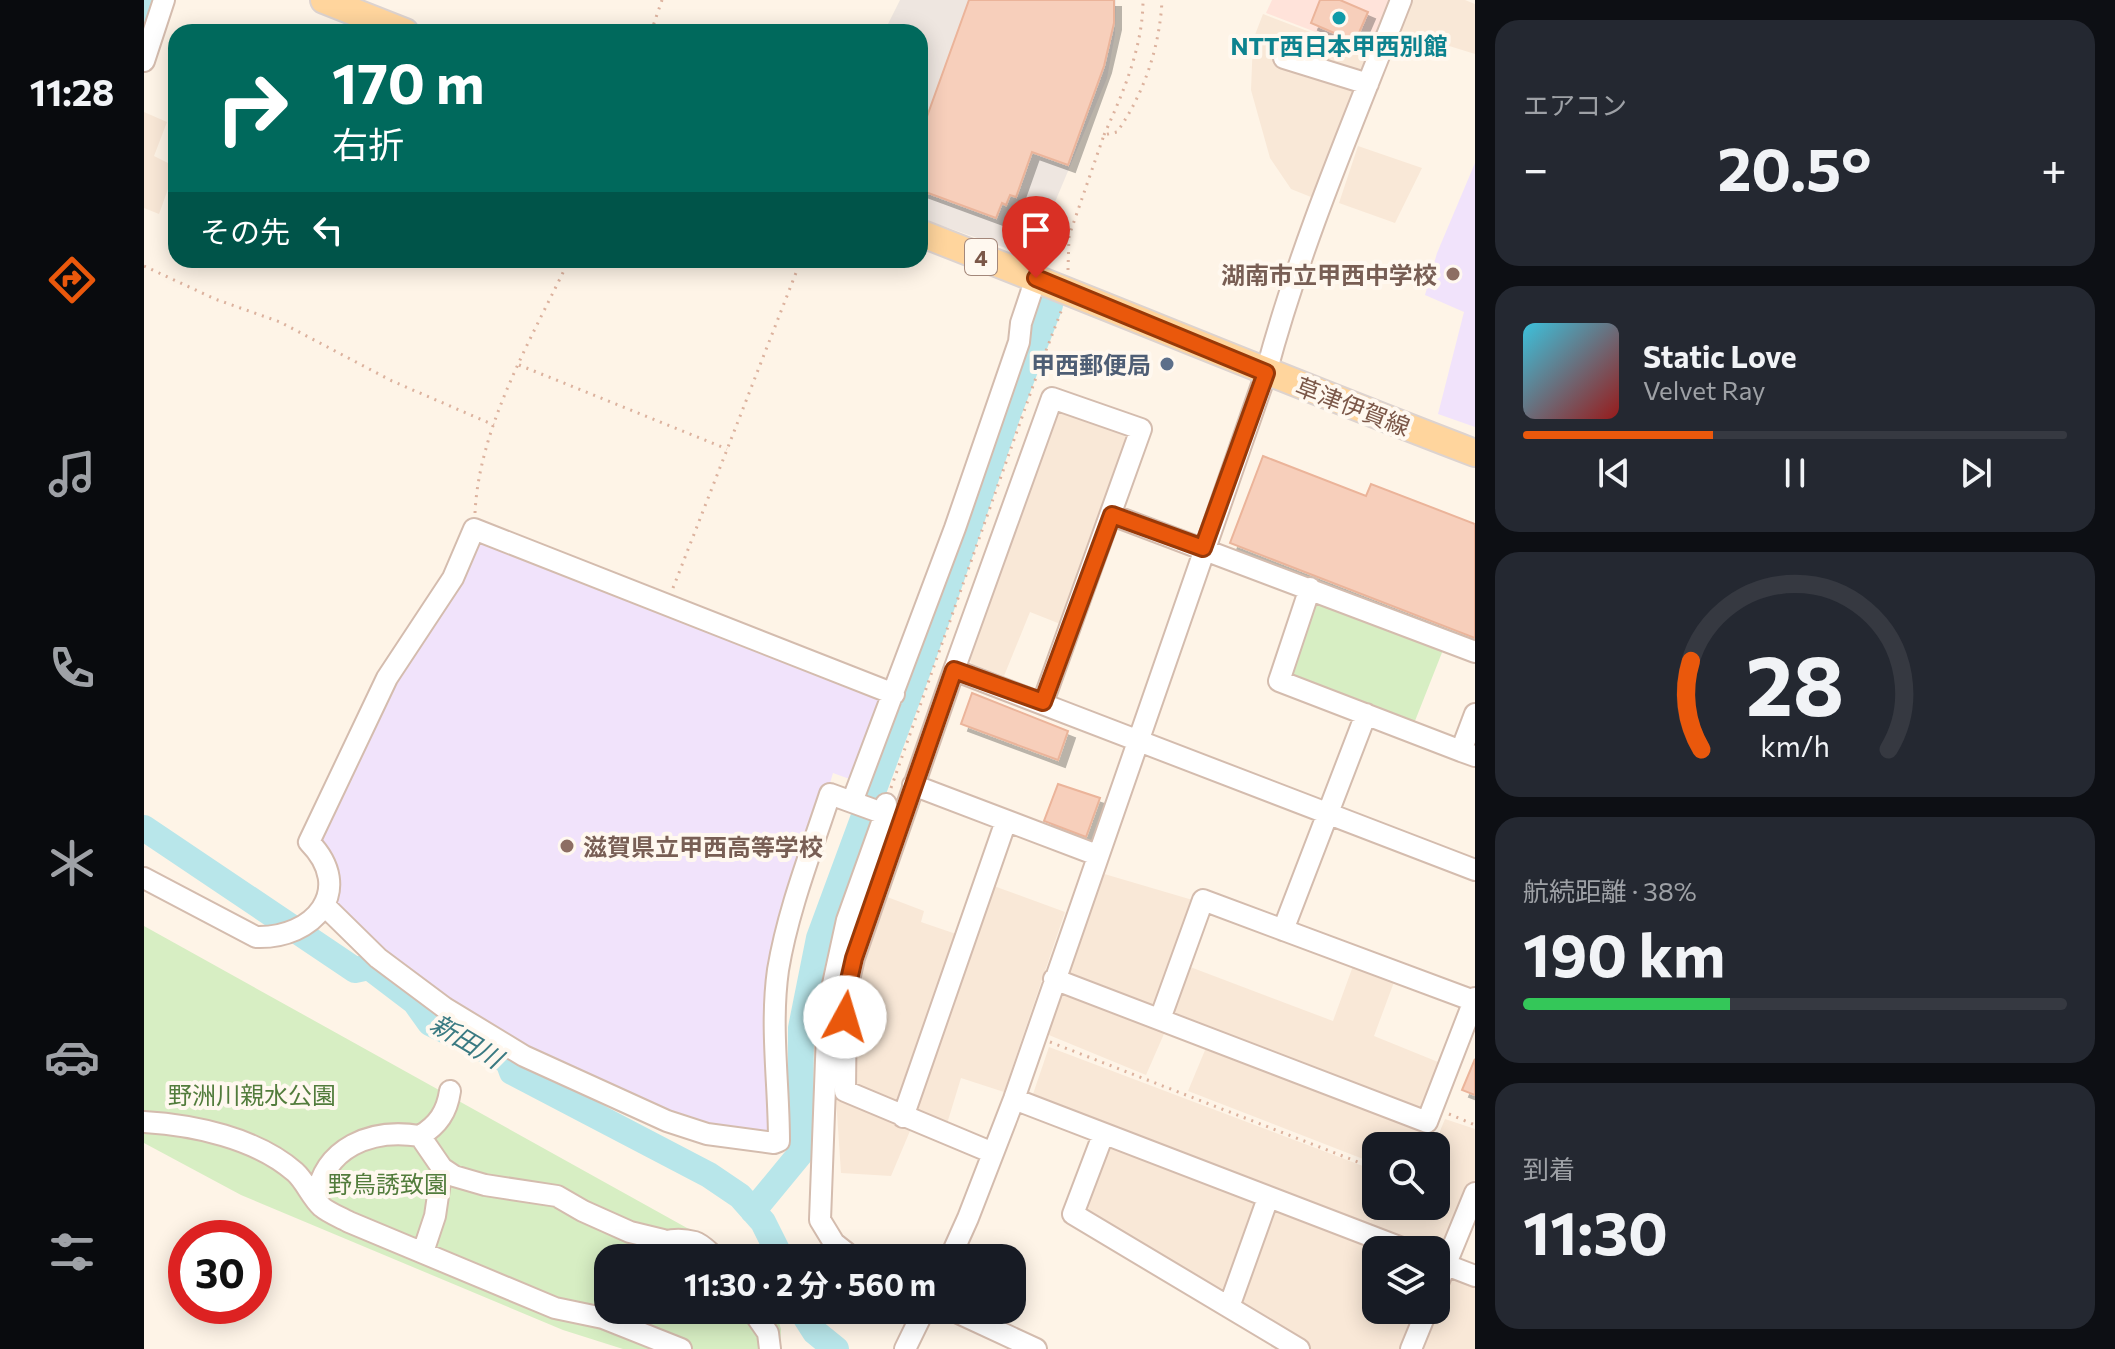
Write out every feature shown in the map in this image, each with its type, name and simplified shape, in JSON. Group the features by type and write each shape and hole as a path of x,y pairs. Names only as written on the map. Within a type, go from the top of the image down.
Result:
{"main road":[{"path":"324,0 385,24"},
{"name":"草津伊賀線","path":"928,236 1266,373 1475,453"}],"street":[{"path":"144,61 151,18 164,0"},
{"path":"956,1244 1014,1099 1266,373 1316,218 1401,0"},
{"path":"1284,58 1368,84"},
{"path":"854,803 975,471 1019,342 1021,323 1052,284"},
{"path":"993,1153 845,1091 846,993 854,958 913,785 1052,398 1141,429 1043,702"},
{"path":"1112,515 1475,652"},
{"path":"144,878 256,937 276,938 304,927 325,906 329,877 323,856 309,842 387,678 453,578 474,529 894,694"},
{"path":"1310,588 1279,681 1468,754 1475,714"},
{"path":"954,670 1138,738 1475,870"},
{"path":"1283,930 1366,714"},
{"path":"913,785 1097,855"},
{"path":"325,906 378,958 445,1008 524,1056 667,1121 707,1134 774,1143 779,1141 774,1063 777,986 791,910 830,794 883,809 847,920 828,1007 820,1220 835,1244"},
{"path":"903,1117 1006,821"},
{"path":"1054,979 1427,1122 1474,1000 1203,900 1160,1019"},
{"path":"316,1199 325,1168 337,1154 373,1137 401,1133 420,1136 435,1127 448,1104 450,1091"},
{"path":"1014,1099 1370,1236"},
{"path":"144,1122 175,1123 212,1131 262,1151 295,1173 322,1207 349,1222 555,1308 594,1313"},
{"path":"1103,1135 1073,1214 1299,1349"},
{"path":"420,1136 442,1168 454,1176 485,1185 557,1196 630,1232 699,1244"},
{"path":"423,1252 435,1216 442,1168"},
{"path":"1450,1244 1475,1193"},
{"path":"1229,1307 1268,1198"},
{"path":"656,1244 663,1240"},
{"path":"1450,1266 1475,1276"},
{"path":"630,1324 681,1349"},
{"path":"762,1324 768,1333 770,1349"},
{"path":"908,1342 917,1324"},
{"path":"982,1324 1036,1349"},
{"path":"1411,1349 1421,1324"}],"path":[{"path":"654,24 662,0"},
{"path":"883,809 1052,284 1104,135 1124,93 1143,17 1143,0"},
{"path":"1104,135 1117,132 1146,76 1160,28 1162,0"},
{"path":"144,266 215,299 280,322 392,381 494,425"},
{"path":"474,529 476,480 494,425 565,268"},
{"path":"666,606 798,268"},
{"path":"519,365 727,449"},
{"path":"1035,1037 1362,1164"},
{"path":"1443,1112 1475,1125"}],"shaded area":[{"path":"900,0 1116,0 1115,34 1107,78 1032,257 928,221 928,24 888,24"},
{"path":"1272,0 1390,0 1370,53 1266,13"},
{"path":"1413,0 1465,0 1475,4 1475,54 1401,31"},
{"path":"1263,14 1373,56 1316,199 1291,189 1270,158 1251,90 1253,40"},
{"path":"144,112 167,122 154,156 168,163 168,189 159,214 144,208"},
{"path":"1358,146 1422,168 1395,223 1339,203"},
{"name":"湖南市立甲西中学校","path":"1475,163 1475,427 1438,414 1464,312 1425,295 1437,253"},
{"path":"1055,409 1133,432 1068,627 1030,612 1004,676 972,664 967,656"},
{"name":"滋賀県立甲西高等学校","path":"474,537 877,696 883,705 855,781 833,773 783,942 778,1142 703,1132 510,1039 437,994 393,959 334,904 315,837 393,682"},
{"path":"1101,873 1196,901 1153,1009 1072,978 1068,966"},
{"path":"991,885 1065,912 1004,1092 961,1078 946,1127 910,1114"},
{"path":"882,895 924,911 921,922 959,935 899,1108 851,1085 850,1020 862,948"},
{"path":"1185,965 1333,1021 1353,966 1394,982 1374,1036 1443,1064 1425,1109 1417,1113 1172,1019"},
{"path":"1068,992 1167,1027 1146,1075 1044,1033 1061,994"},
{"path":"1208,1043 1431,1127 1429,1132 1362,1132 1362,1159 1188,1091"},
{"path":"1049,1047 1362,1166 1362,1220 1450,1220 1450,1132 1440,1132 1445,1119 1475,1129 1475,1180 1450,1245 1450,1236 1382,1236 1031,1100"},
{"path":"836,1098 910,1131 891,1176 841,1173"},
{"path":"1111,1146 1257,1201 1226,1297 1084,1216"},
{"path":"1279,1209 1362,1240 1362,1324 1418,1324 1407,1349 1309,1349 1238,1305 1271,1213"},
{"path":"1450,1278 1475,1286 1475,1349 1422,1349 1430,1324 1450,1324"}],"green space":[{"path":"1313,603 1443,650 1413,726 1291,682 1287,673"},
{"name":"野洲川親水公園","path":"144,926 716,1244 594,1244 594,1324 779,1324 780,1349 623,1349 563,1330 241,1195 144,1143"}],"building":[{"path":"969,0 1114,0 1114,23 1104,66 1068,165 1032,152 1016,197 1010,195 1006,205 1002,203 996,218 928,193 928,114"},
{"name":"NTT西日本甲西別館","path":"1320,0 1340,0 1368,12 1355,42 1311,23"},
{"path":"1263,456 1366,496 1371,484 1475,524 1475,638 1230,543"},
{"path":"972,693 1068,731 1058,760 961,724"},
{"path":"1058,784 1100,798 1086,837 1044,821"},
{"path":"1475,1059 1475,1095 1462,1090"}],"waterway":[{"name":"新田川","path":"144,30 153,0"},
{"path":"753,1211 800,1154 801,1028 819,938 1050,305"},
{"name":"新田川","path":"144,828 355,970 369,967 415,1002 430,1023 508,1061 512,1072 709,1175 740,1196 763,1222 774,1244"},
{"name":"新田川","path":"810,1324 836,1349"}],"place":[{"name":"NTT西日本甲西別館","path":"1339,18"},
{"name":"湖南市立甲西中学校","path":"1453,274"},
{"name":"甲西郵便局","path":"1167,364"},
{"name":"滋賀県立甲西高等学校","path":"567,846"}],"route":[{"path":"845,1017 846,993 854,958 954,670 1043,702 1112,515 1203,548 1266,373 1036,278"}],"park label":[{"name":"野鳥誘致園","path":"388,1183"}]}
